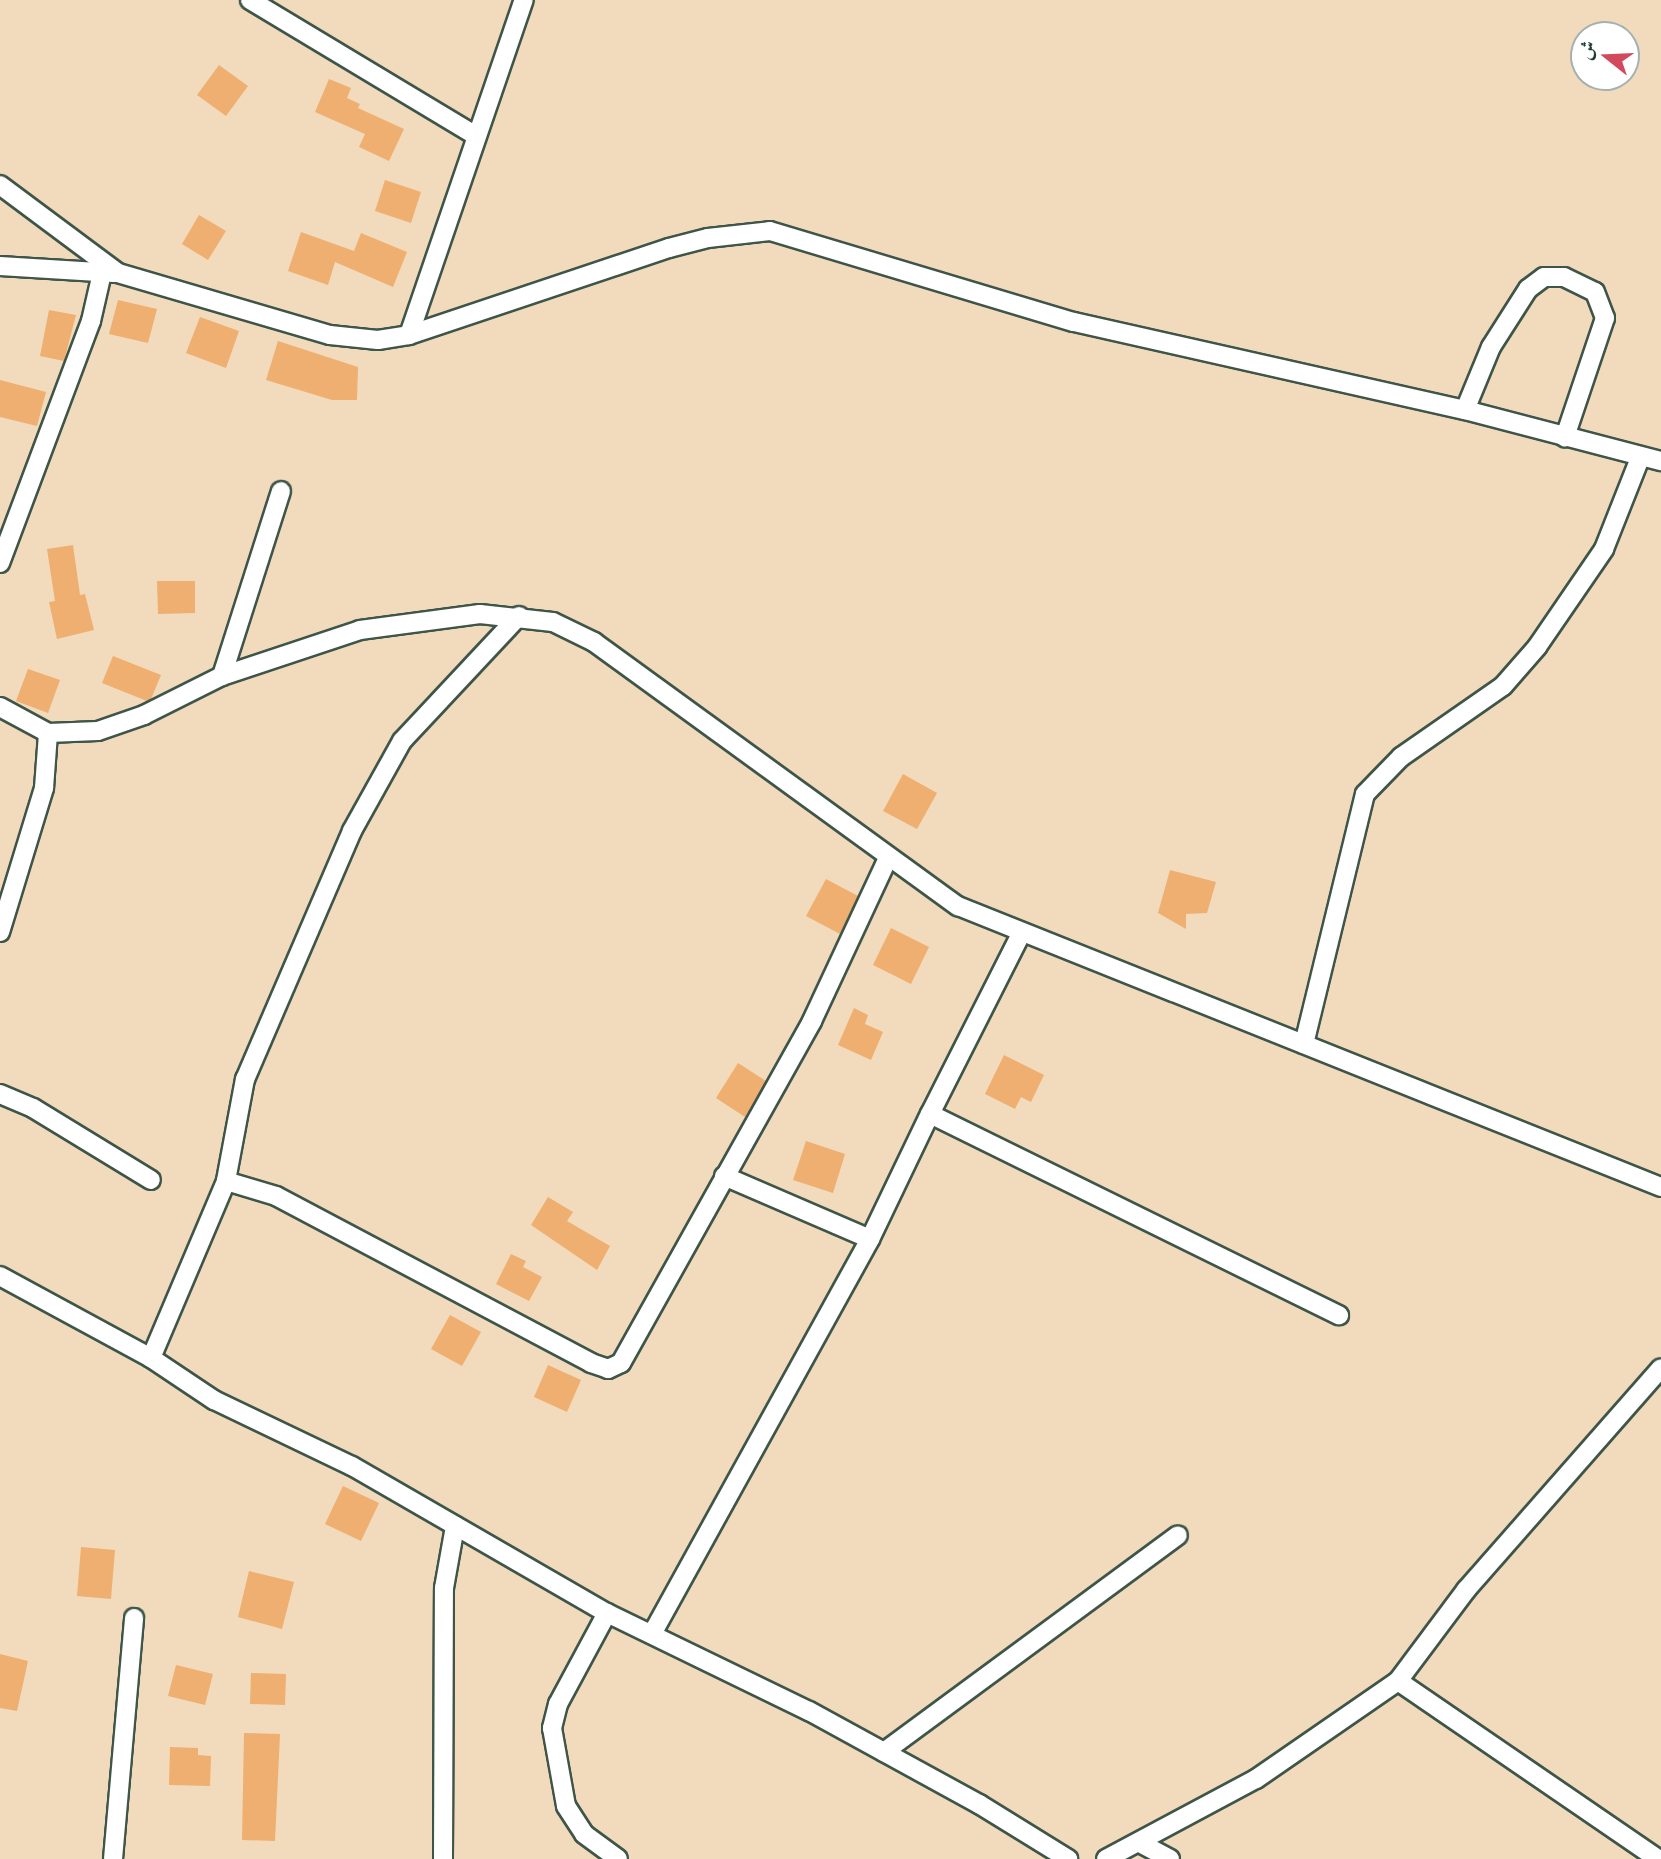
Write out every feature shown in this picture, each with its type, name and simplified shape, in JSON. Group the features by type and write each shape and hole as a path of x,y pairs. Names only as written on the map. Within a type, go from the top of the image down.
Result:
{"street":[{"path":"250,0 475,136"},
{"path":"409,335 475,136 524,0"},
{"path":"0,185 110,273"},
{"path":"0,266 110,273 330,335 378,340 409,335 669,248 708,238 770,231 1074,322 1465,410 1565,438 1661,460"},
{"path":"0,563 110,273"},
{"path":"1465,410 1491,347 1528,289 1544,277 1564,277 1595,292 1605,318 1565,438"},
{"path":"1304,1044 1365,794 1401,757 1503,686 1537,647 1604,549 1640,457"},
{"path":"222,676 281,492"},
{"path":"0,707 48,733 82,733 118,726 222,676 360,630 480,614 519,616 553,622 594,642 888,859 958,906 1021,934 1661,1187"},
{"path":"151,1358 226,1181 245,1079 340,858 378,780 402,741 519,616"},
{"path":"0,932 44,788 48,733"},
{"path":"226,1181 276,1196 608,1369 621,1363 636,1343 724,1176 806,1032 888,859"},
{"path":"652,1634 870,1239 1021,934"},
{"path":"0,1094 33,1108 151,1180"},
{"path":"930,1114 1339,1315"},
{"path":"724,1176 870,1239"},
{"path":"0,1276 151,1358 214,1400 352,1466 607,1613 884,1752 1068,1859"},
{"path":"1105,1859 1140,1843 1290,1758 1398,1681 1474,1580 1661,1368"},
{"path":"443,1859 444,1588 455,1526"},
{"path":"884,1752 1178,1535"},
{"path":"607,1613 558,1704 552,1728 566,1806 584,1834 618,1859"},
{"path":"113,1859 134,1618"},
{"path":"1398,1681 1658,1859"},
{"path":"1140,1843 1170,1859"}],"building":[{"path":"219,65 248,86 226,116 197,95"},
{"path":"329,79 351,88 347,98 360,104 358,108 404,129 389,161 359,147 365,134 315,112"},
{"path":"385,180 421,192 411,223 375,211"},
{"path":"199,215 226,231 208,260 182,244"},
{"path":"301,232 354,251 361,233 407,252 393,287 335,262 328,285 288,271"},
{"path":"118,300 157,309 148,343 109,334"},
{"path":"49,310 76,315 64,361 40,356"},
{"path":"200,317 239,331 226,368 186,353"},
{"path":"278,341 358,367 357,400 332,400 266,380"},
{"path":"0,380 46,392 37,426 0,417"},
{"path":"73,545 80,595 85,594 94,630 57,639 49,602 55,601 47,549"},
{"path":"157,581 195,581 195,613 158,614"},
{"path":"113,656 161,675 151,699 147,701 102,683"},
{"path":"28,669 60,680 48,713 16,701"},
{"path":"903,774 937,793 917,829 883,811"},
{"path":"1170,870 1216,882 1207,913 1186,914 1186,929 1158,913"},
{"path":"826,879 858,896 840,934 806,916"},
{"path":"891,928 929,947 911,984 873,965"},
{"path":"854,1008 868,1015 865,1024 883,1032 871,1060 838,1045"},
{"path":"1004,1055 1044,1075 1031,1102 1021,1097 1015,1109 985,1094"},
{"path":"738,1063 766,1081 745,1117 716,1098"},
{"path":"806,1141 845,1154 833,1193 793,1180"},
{"path":"548,1197 573,1212 567,1221 610,1246 597,1270 531,1225"},
{"path":"511,1254 526,1261 523,1267 542,1277 529,1301 496,1284"},
{"path":"450,1315 481,1332 462,1366 431,1349"},
{"path":"548,1365 581,1380 567,1412 534,1397"},
{"path":"343,1486 379,1503 361,1541 325,1524"},
{"path":"81,1547 115,1550 111,1599 77,1596"},
{"path":"249,1571 294,1582 282,1629 238,1617"},
{"path":"0,1654 28,1661 17,1711 0,1708"},
{"path":"176,1665 213,1674 205,1705 168,1696"},
{"path":"251,1673 286,1674 285,1705 250,1704"},
{"path":"244,1733 280,1734 275,1841 242,1840"},
{"path":"170,1747 198,1748 198,1755 211,1756 210,1786 169,1785"}]}
